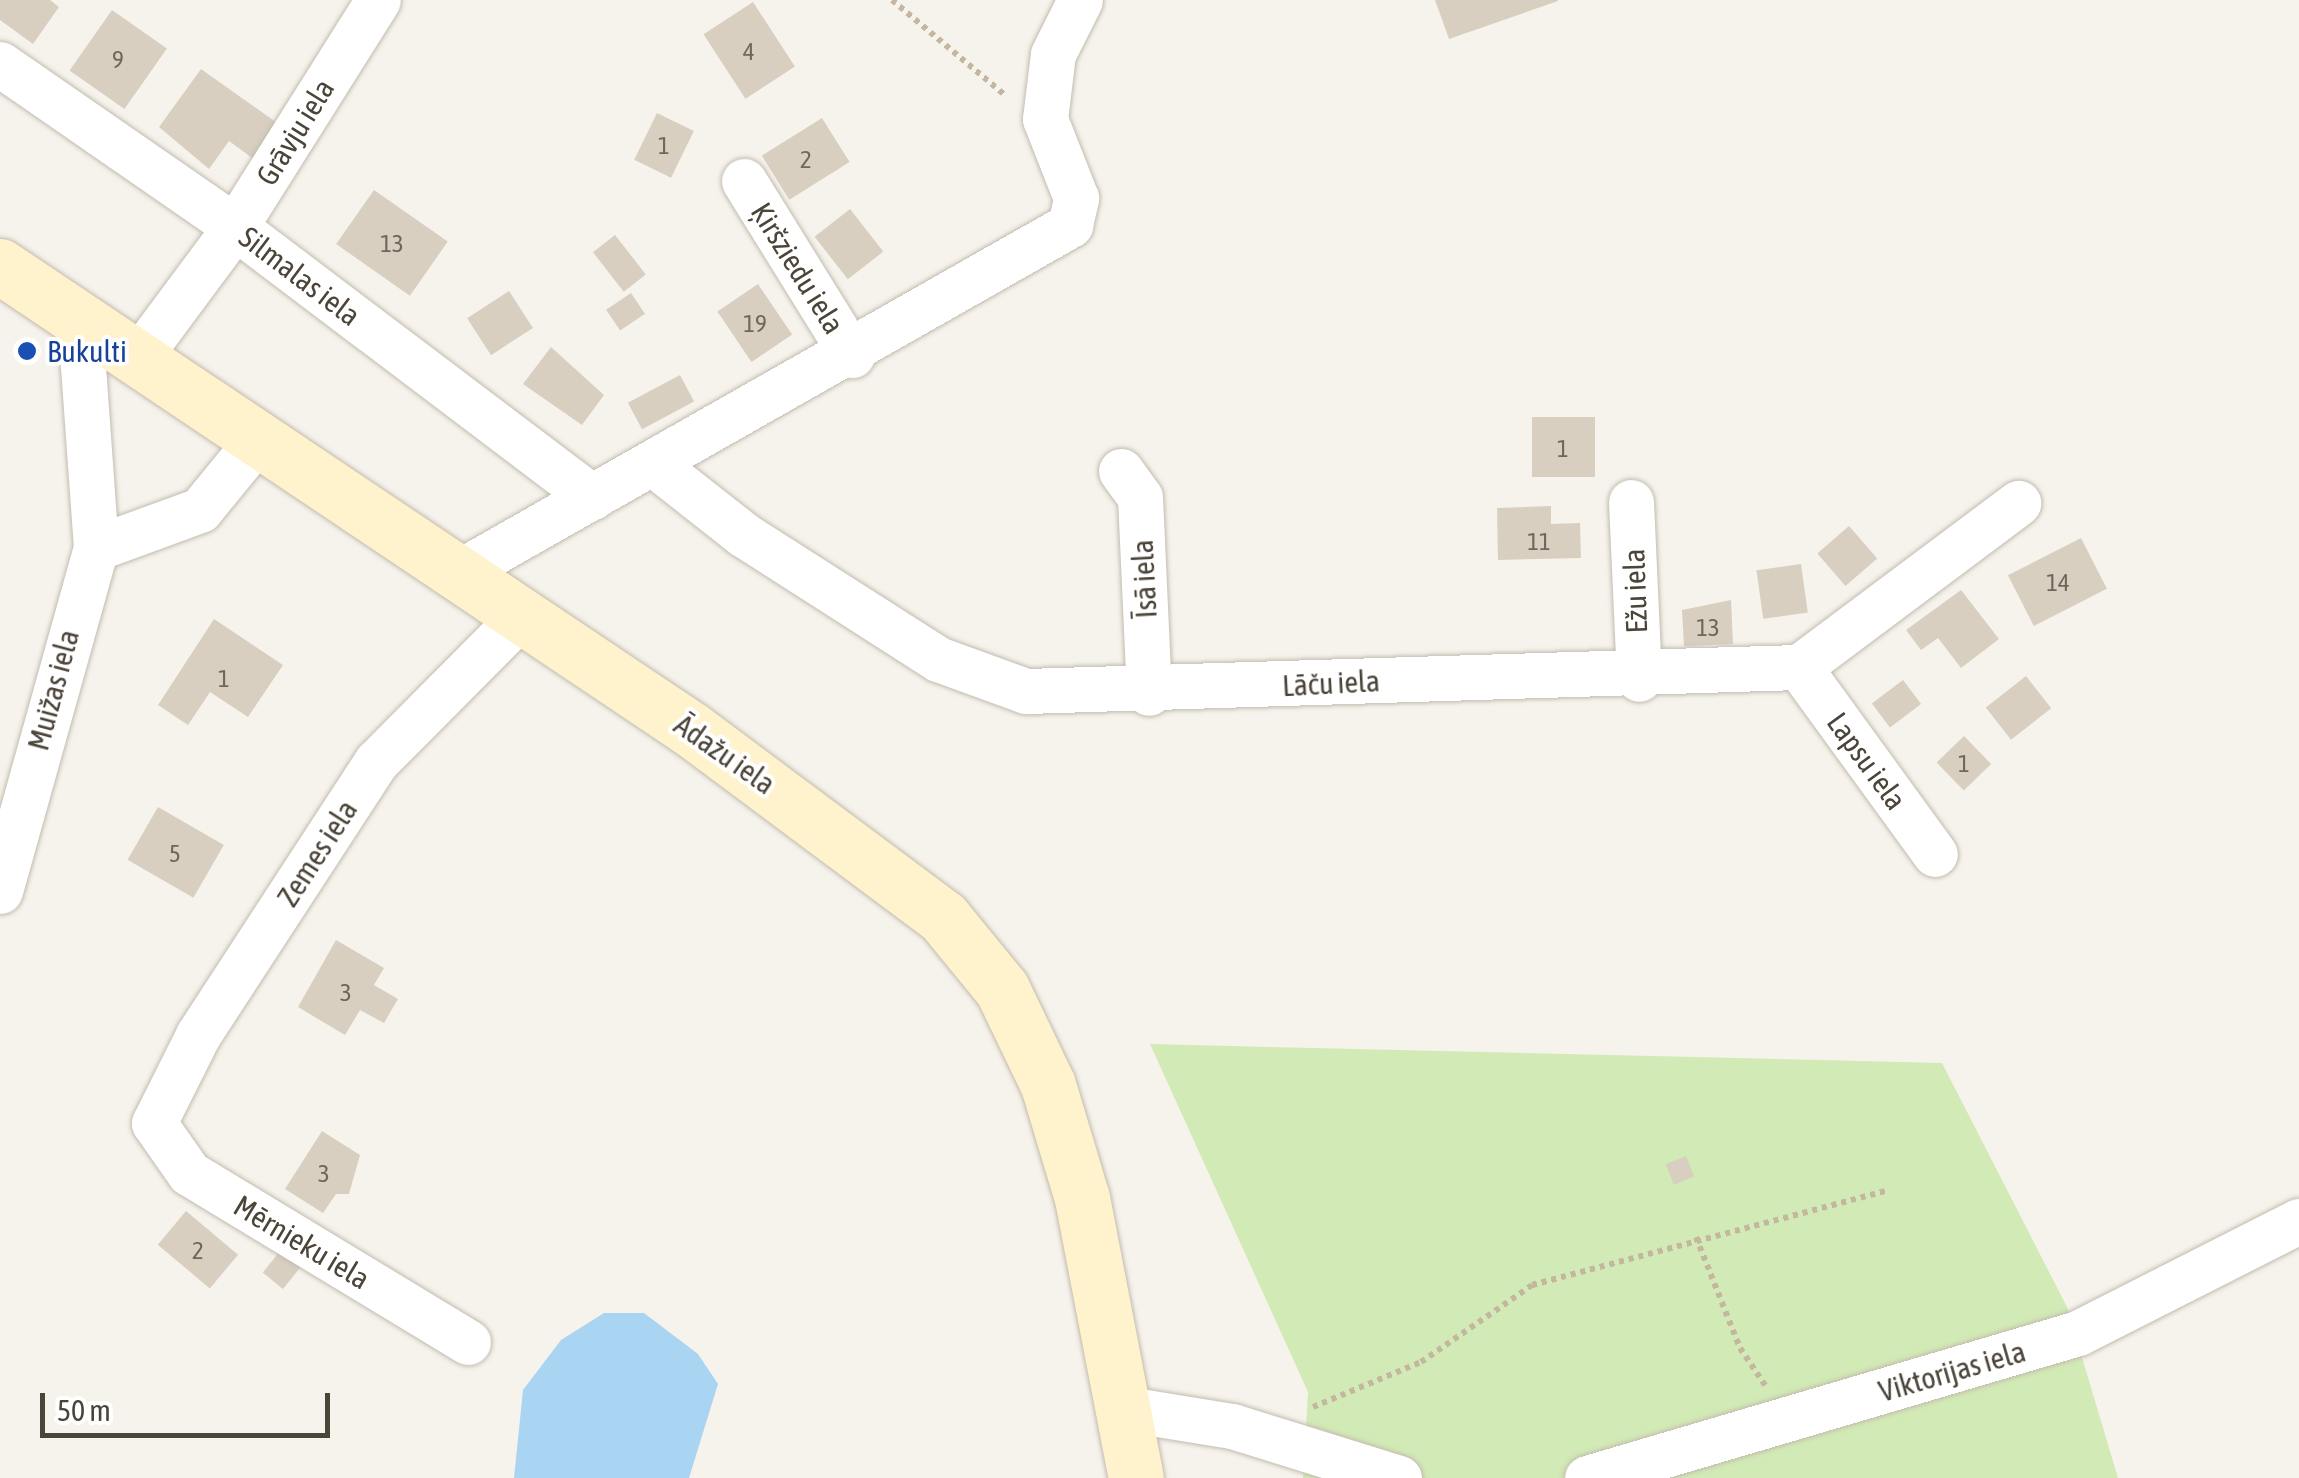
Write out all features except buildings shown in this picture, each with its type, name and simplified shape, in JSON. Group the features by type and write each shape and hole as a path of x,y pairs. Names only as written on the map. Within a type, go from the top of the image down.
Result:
{"street":[{"name":"Grāvju iela","path":"137,359 235,226 378,0"},
{"path":"458,572 852,354 1070,225 1076,198 1045,119 1053,54 1080,0"},
{"name":"Silmalas iela","path":"0,64 235,226 592,497"},
{"name":"Ķiršziedu iela","path":"744,181 852,354"},
{"name":"Ādažu iela","path":"0,266 522,616 943,918 1002,989 1054,1104 1127,1409 1136,1478"},
{"name":"Muižas iela","path":"0,891 6,844 96,548 80,322"},
{"path":"96,548 200,510 259,438"},
{"name":"Lāču iela","path":"655,465 744,535 938,658 1026,691 1149,692 1638,678 1798,667"},
{"name":"Īsā iela","path":"1121,471 1140,497 1149,692"},
{"name":"Ežu iela","path":"1631,502 1638,678"},
{"path":"1798,667 2018,503"},
{"name":"Zemes iela","path":"154,1123 198,1035 376,762 522,616"},
{"name":"Lapsu iela","path":"1798,667 1936,854"},
{"name":"Mērnieku iela","path":"154,1123 189,1174 468,1342"},
{"name":"Viktorijas iela","path":"1587,1478 2134,1312 2299,1221"},
{"path":"1127,1409 1232,1426 1399,1478"}],"path":[{"path":"892,0 1045,119"},
{"path":"1232,1426 1314,1407 1422,1362 1532,1285 1696,1237 1886,1191"},
{"path":"1696,1237 1740,1348 1788,1419"}],"green space":[{"path":"1150,1044 1942,1063 2067,1307 2118,1478 1303,1478 1308,1392"}],"water":[{"path":"604,1313 644,1313 698,1354 718,1384 689,1478 514,1478 523,1390 561,1340"}],"place":[{"name":"Bukulti","path":"27,351"}]}
